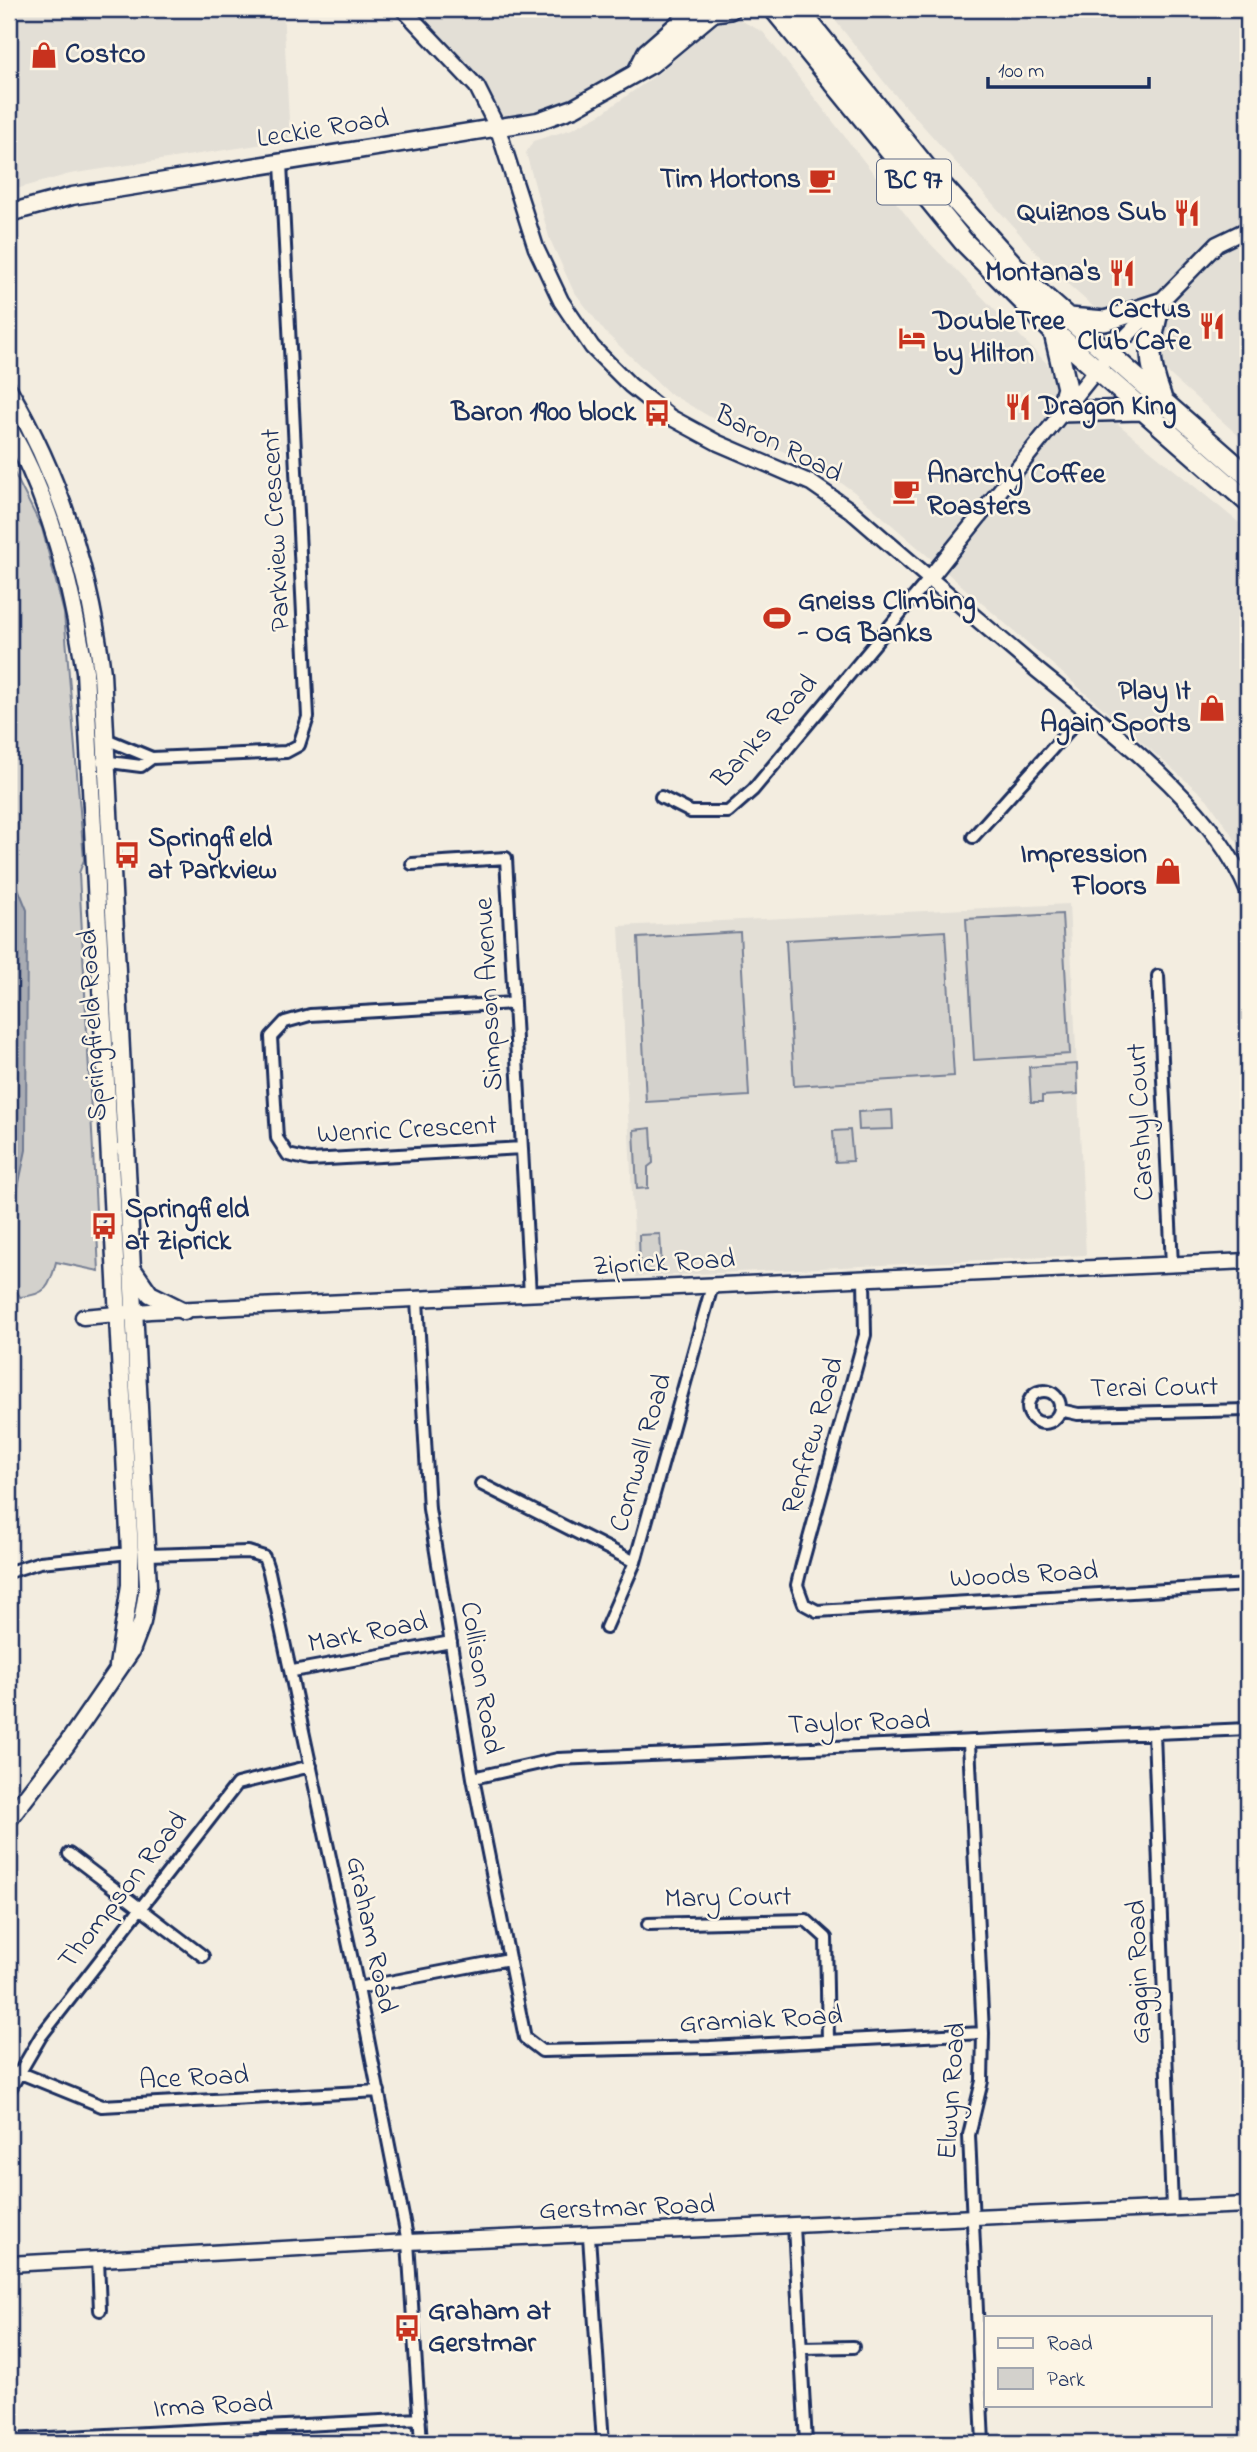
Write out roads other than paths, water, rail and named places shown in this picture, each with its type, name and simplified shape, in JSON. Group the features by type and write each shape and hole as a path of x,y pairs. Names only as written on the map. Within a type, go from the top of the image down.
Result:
{"highway":[{"path":"754,9 792,12"},
{"name":"BC 97","path":"792,12 954,200 1036,290 1248,475"},
{"name":"BC 97","path":"792,12 962,241 1054,332 1248,502"},
{"path":"1069,318 1105,321 1160,303"},
{"path":"1160,303 1149,344 1151,369 1162,400"},
{"path":"1054,332 1067,387 1060,412 1142,410"}],"main road":[{"name":"Leckie Road","path":"9,213 72,196 538,121 574,108 652,64 714,9"},
{"name":"Springfield Road","path":"9,390 38,442 82,563 96,627 106,739 148,1586 142,1622 131,1651 67,1744 9,1819"},
{"name":"Springfield Road","path":"9,428 47,511 66,570 85,671 130,1553 130,1585 118,1667"},
{"path":"132,1269 150,1294 184,1311"}],"street":[{"name":"Baron Road","path":"402,9 477,87 498,129 536,248 561,301 592,347 630,385 670,417 718,443 811,483 850,510 1198,810 1228,852 1248,892"},
{"name":"Parkview Crescent","path":"106,739 152,758 286,752 299,746 308,717 281,163"},
{"name":"Banks Road","path":"661,797 691,812 729,812 753,790 929,579 1096,369 1217,244 1248,229"},
{"path":"973,838 1086,711"},
{"name":"Parkview Crescent","path":"89,757 141,766 152,758"},
{"name":"Simpson Avenue","path":"412,864 506,858 530,1295"},
{"name":"Carshyl Court","path":"1158,976 1172,1265"},
{"name":"Wenric Crescent","path":"513,1003 310,1015 285,1023 271,1037 276,1138 288,1155 310,1160 522,1148"},
{"name":"Ziprick Road","path":"83,1317 135,1312 1248,1261"},
{"name":"Renfrew Road","path":"804,1604 797,1585 865,1335 864,1279"},
{"name":"Cornwall Road","path":"606,1628 635,1562 712,1286"},
{"name":"Collison Road","path":"417,1300 429,1509 473,1778 525,2038 542,2051"},
{"name":"Terai Court","path":"1060,1410 1078,1414 1248,1410"},
{"path":"481,1484 635,1562"},
{"name":"Graham Road","path":"147,1555 248,1552 264,1557 293,1671 408,2242 421,2443"},
{"path":"9,1572 40,1562 130,1553"},
{"name":"Woods Road","path":"804,1604 817,1611 1248,1585"},
{"name":"Mark Road","path":"293,1671 451,1642"},
{"name":"Taylor Road","path":"473,1778 558,1759 1248,1729"},
{"name":"Gaggin Road","path":"1154,1733 1172,2208"},
{"name":"Elwyn Road","path":"969,1743 983,2033 982,2081 969,2135 983,2443"},
{"name":"Thompson Road","path":"9,2091 41,2036 237,1784 311,1766"},
{"path":"69,1854 203,1956"},
{"name":"Mary Court","path":"648,1924 806,1920 826,1938 828,2040"},
{"path":"358,1988 509,1959"},
{"name":"Gramiak Road","path":"542,2051 983,2033"},
{"name":"Ace Road","path":"18,2072 102,2106 379,2091"},
{"name":"Gerstmar Road","path":"9,2264 408,2242 1248,2205"},
{"path":"794,2226 806,2443"},
{"path":"589,2236 603,2443"},
{"path":"98,2259 100,2310"},
{"path":"801,2348 853,2347"},
{"name":"Irma Road","path":"9,2440 420,2419"}],"place":[{"name":"Costco","path":"44,55"},
{"name":"Tim Hortons","path":"822,180"},
{"name":"Quiznos Sub","path":"1187,213"},
{"name":"Montana's","path":"1122,273"},
{"name":"Cactus Club Cafe","path":"1212,326"},
{"name":"DoubleTree by Hilton","path":"912,338"},
{"name":"Dragon King","path":"1018,407"},
{"name":"Baron 1900 block","path":"657,413"},
{"name":"Anarchy Coffee Roasters","path":"906,491"},
{"name":"Gneiss Climbing - OG Banks","path":"777,618"},
{"name":"Play It Again Sports","path":"1212,708"},
{"name":"Springfield at Parkview","path":"127,855"},
{"name":"Impression Floors","path":"1168,871"},
{"name":"Springfield at Ziprick","path":"104,1226"},
{"name":"Graham at Gerstmar","path":"407,2328"}]}
